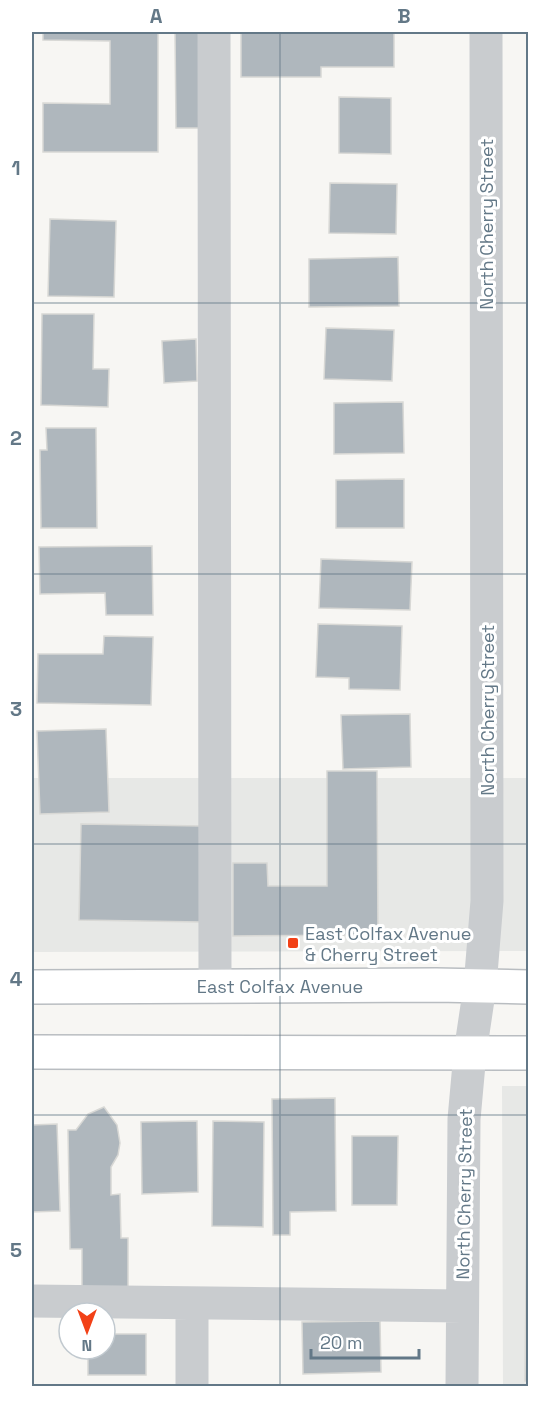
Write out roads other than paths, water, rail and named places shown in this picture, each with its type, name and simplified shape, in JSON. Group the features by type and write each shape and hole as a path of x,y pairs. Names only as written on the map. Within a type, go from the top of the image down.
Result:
{"main road":[{"name":"East Colfax Avenue","path":"32,987 528,987"},
{"path":"32,1053 528,1053"}],"street":[{"path":"214,32 214,986"},
{"name":"North Cherry Street","path":"462,1386 463,1137 487,901 486,32"},
{"path":"32,1301 462,1306"},
{"path":"192,1303 192,1386"}],"place":[{"name":"East Colfax Avenue & Cherry Street","path":"293,943"}]}
